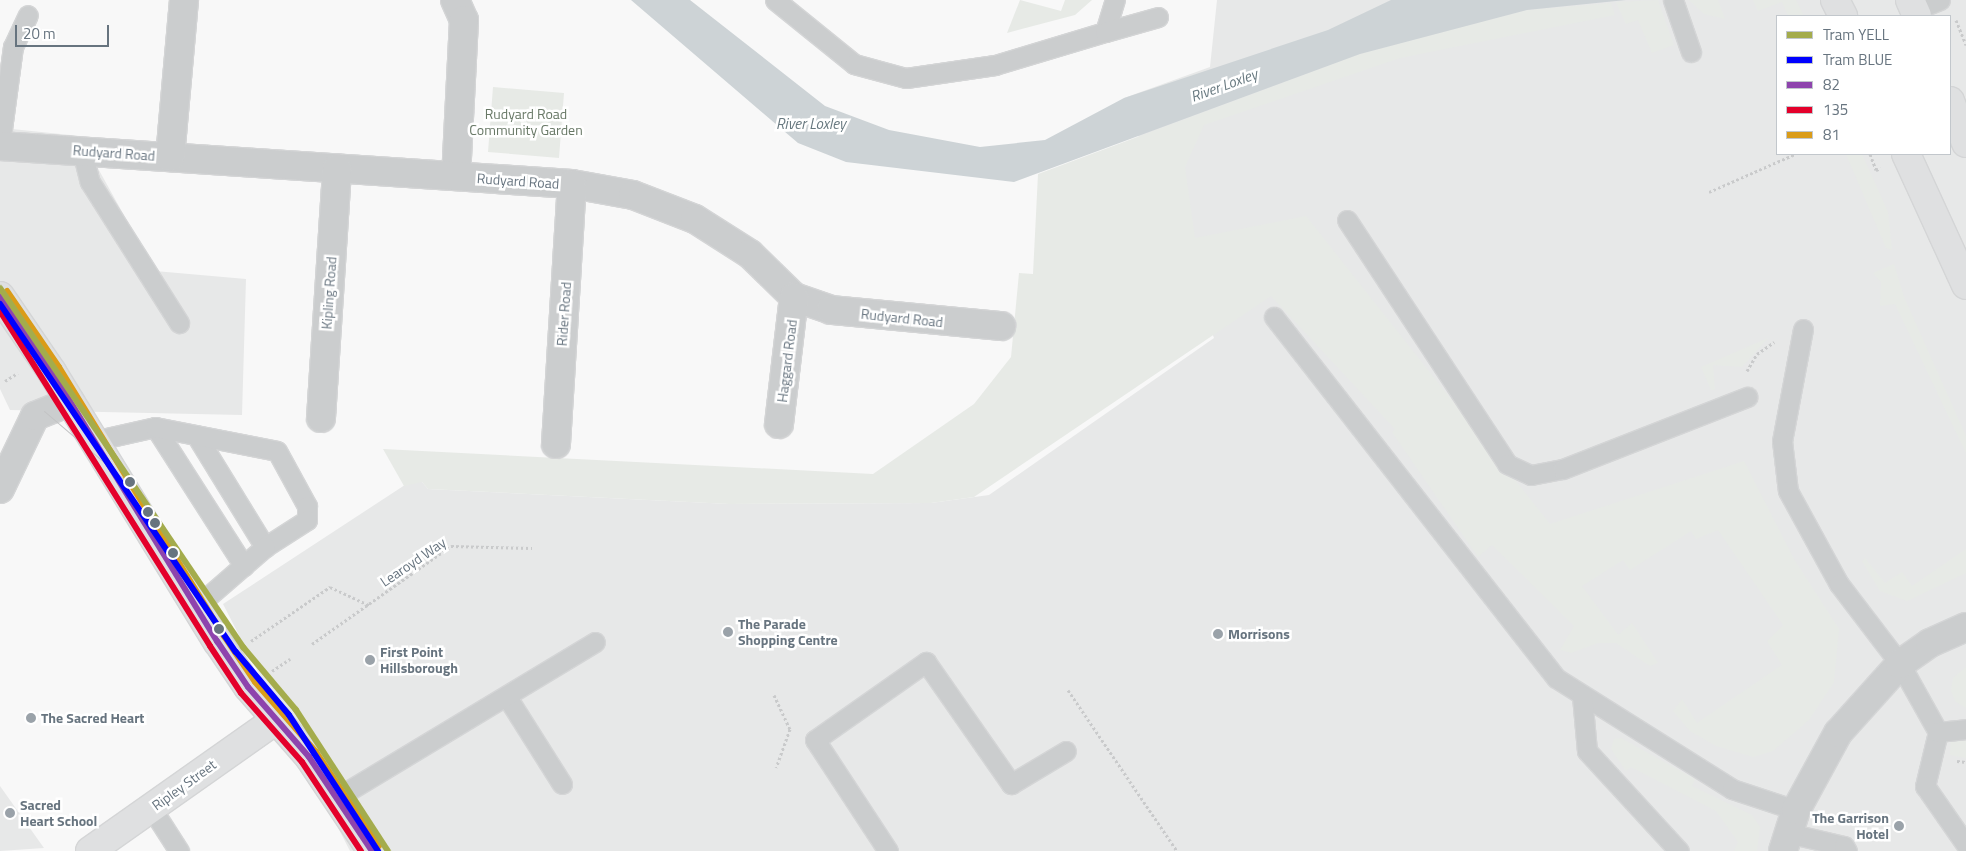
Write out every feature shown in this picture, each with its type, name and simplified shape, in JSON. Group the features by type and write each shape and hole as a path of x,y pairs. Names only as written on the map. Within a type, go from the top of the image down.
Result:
{"main road":[{"path":"1836,0 1843,15"},
{"path":"1951,104 1966,143"},
{"path":"1906,155 1966,285"},
{"path":"0,296 70,402 228,657 338,797 372,851"},
{"name":"Ripley Street","path":"90,851 277,719"}],"street":[{"path":"170,157 184,0"},
{"path":"455,0 464,20 456,176"},
{"name":"Rudyard Road","path":"0,145 572,184 633,195 695,219 750,254 794,297 840,311 1001,326"},
{"name":"Kipling Road","path":"320,418 337,169"},
{"name":"Rider Road","path":"556,444 572,184"},
{"name":"Haggard Road","path":"779,424 794,297"},
{"path":"0,489 35,416 70,402"},
{"path":"1789,831 1838,733 1900,664 1930,643 1966,626"}],"lane":[{"path":"775,0 847,60 878,73 906,78 995,65 1158,17"},
{"path":"1105,32 1115,0"},
{"path":"1673,0 1691,52"},
{"path":"1914,9 1946,4"},
{"path":"0,145 13,47 28,15"},
{"path":"82,151 90,182 179,323"},
{"path":"1347,220 1507,464 1530,474 1563,469 1747,397"},
{"path":"1274,317 1556,678 1732,789 1789,831 1844,846 1847,851"},
{"path":"1803,329 1782,441 1788,491 1839,584 1900,664 1938,732 1925,786 1966,845"},
{"path":"93,441 155,427 277,451 307,506 307,520 266,547 196,607"},
{"path":"155,427 244,566"},
{"path":"196,435 266,547"},
{"path":"338,797 507,697 595,642"},
{"path":"888,851 815,740 926,662 1011,784 1066,751"},
{"path":"1582,696 1587,751 1679,851"},
{"path":"507,697 562,784"},
{"path":"1938,732 1966,729"},
{"path":"152,809 180,851"}],"path":[{"path":"1946,4 1966,45"},
{"path":"1709,192 1793,155"},
{"path":"1747,397 1747,366 1782,335"},
{"name":"Learoyd Way","path":"312,644 370,606 451,546 532,548"},
{"path":"228,657 330,587 370,606"},
{"path":"1068,690 1177,851"},
{"path":"774,695 790,729 776,768"}],"shaded area":[{"path":"1217,0 1966,0 1966,851 350,851 223,604 411,481 422,482 428,489 729,504 931,503 989,495 1214,338 1124,98 1210,67"},
{"path":"0,113 12,129 80,136 155,271 246,279 242,415 10,410 0,389"},
{"name":"Sacred Heart School","path":"0,786 39,841 44,848 0,851"}],"green space":[{"path":"1020,0 1061,11 1065,0 1092,0 1075,15 1007,33"},
{"path":"1658,0 1674,45 1652,53 1638,20 1626,24 1616,2"},
{"path":"1689,0 1718,0 1725,19 1704,14"},
{"path":"1753,0 1796,0 1804,15 1788,15 1782,2 1758,11"},
{"path":"1611,3 1615,15 1400,58 1204,125 1185,167 1195,238 1306,216 1550,524 1744,461 1794,559 1839,629 1834,682 1809,720 1773,751 1753,757 1716,746 1690,731 1673,711 1682,699 1697,723 1782,665 1767,641 1783,625 1718,530 1696,539 1691,531 1630,570 1623,560 1582,586 1618,635 1632,623 1658,663 1650,666 1616,643 1598,643 1571,653 1560,650 1574,626 1492,545 1478,557 1392,432 1395,429 1271,296 974,497 931,503 729,504 428,489 422,482 404,486 383,449 873,474 974,404 1011,357 1019,273 1033,274 1038,174 1360,54 1527,10"},
{"name":"Rudyard Road Community Garden","path":"493,87 564,93 559,158 488,152"},
{"path":"1846,155 1862,155 1888,212 1892,250 1886,248"},
{"path":"1894,264 1904,297 1966,436 1966,453 1895,304 1880,306 1881,282 1873,273"},
{"path":"1768,338 1742,367 1713,365 1715,390 1711,390 1701,367"},
{"path":"1966,549 1966,573 1907,601 1880,591 1862,561 1865,558 1885,583 1902,572 1912,586"},
{"path":"1966,667 1966,708 1955,701 1951,691 1953,678"},
{"path":"1966,735 1966,758 1950,755 1951,736"},
{"path":"1621,738 1695,779 1692,786 1752,815 1760,827 1757,851 1734,851 1738,842 1716,811 1631,767 1626,771 1611,749 1614,739"}],"water":[{"name":"River Loxley","path":"631,0 690,0 825,106 889,130 980,147 1045,140 1124,98 1328,30 1391,0 1626,0 1527,10 1360,54 1014,182 846,162 798,143"}],"tram line":[{"name":"YELL","path":"0,288 243,647 296,710 388,851"},
{"name":"BLUE","path":"0,304 236,652 289,715 378,851"},
{"path":"44,411 140,493"}],"transit line":[{"name":"81","path":"7,291 59,367 224,636 255,682 316,752 379,846"},
{"name":"82","path":"0,296 52,372 217,641 248,687 309,757 372,851"},
{"name":"135","path":"0,311 241,693 302,762 361,851"}],"place":[{"name":"The Parade Shopping Centre","path":"728,632"},
{"name":"Morrisons","path":"1218,634"},
{"name":"First Point Hillsborough","path":"370,660"},
{"name":"The Sacred Heart","path":"31,718"},
{"name":"Sacred Heart School","path":"10,813"},
{"name":"The Garrison Hotel","path":"1899,826"}]}
